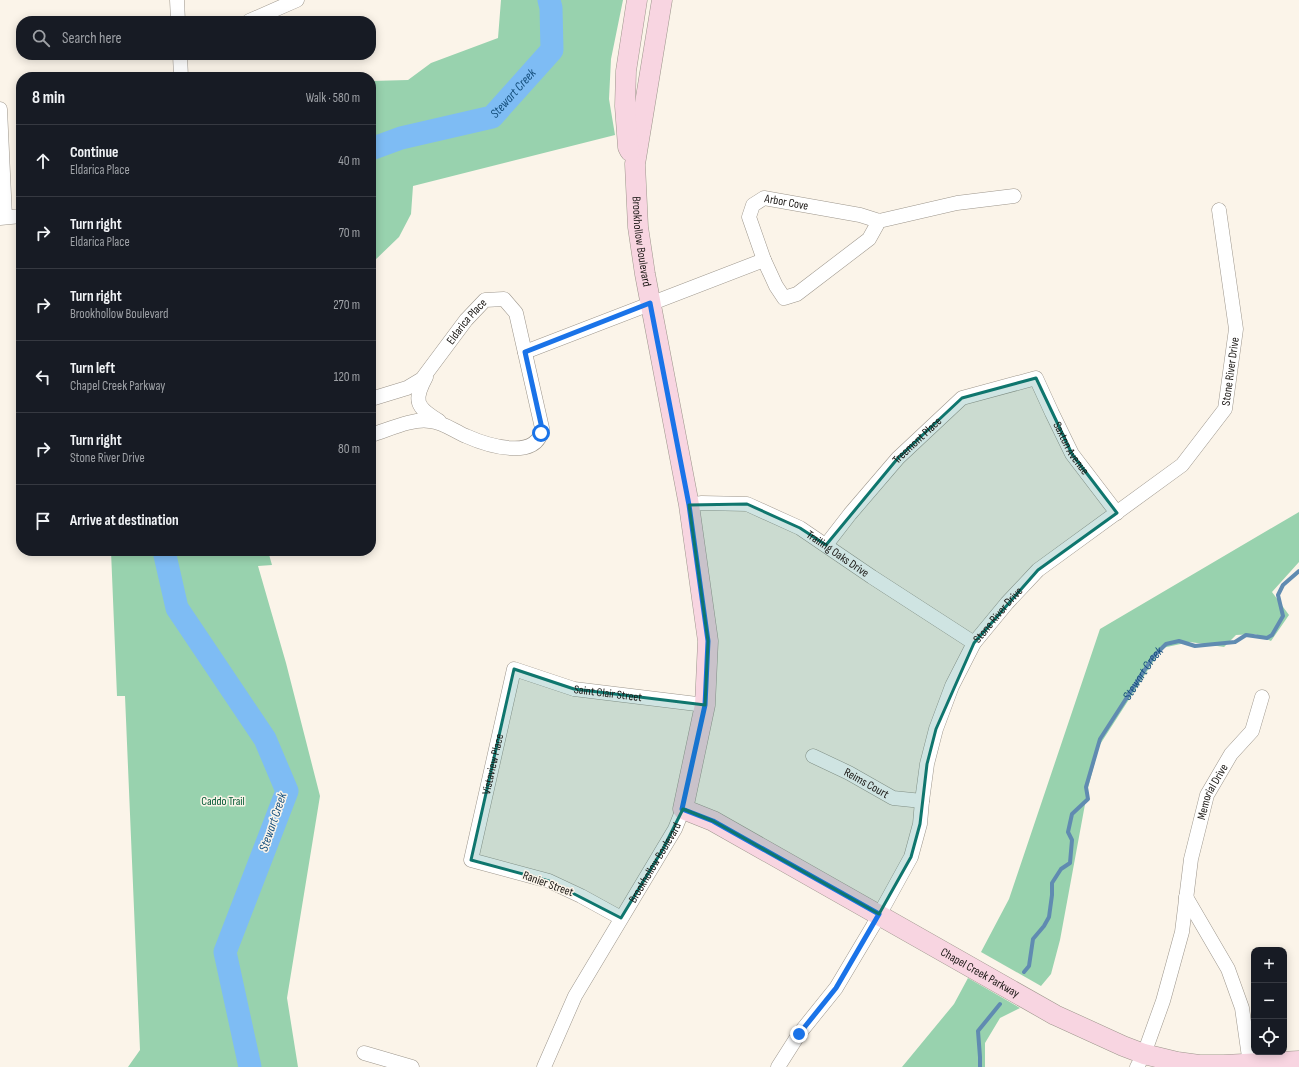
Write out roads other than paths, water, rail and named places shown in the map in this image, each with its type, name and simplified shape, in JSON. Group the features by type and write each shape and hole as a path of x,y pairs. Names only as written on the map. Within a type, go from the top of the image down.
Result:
{"street":[{"path":"177,0 178,16"},
{"path":"260,16 297,0"},
{"name":"Brookhollow Boulevard","path":"635,164 628,147 625,106 626,71 637,0"},
{"name":"Brookhollow Boulevard","path":"544,1067 576,996 675,828 682,809 705,705 708,641 689,505 650,303 638,227 635,164 662,0"},
{"path":"180,60 181,72"},
{"path":"0,109 2,218 16,217"},
{"path":"879,221 957,203 1014,196"},
{"name":"Arbor Cove","path":"764,198 860,215 879,221 869,239 797,294 784,298 776,286 764,260 749,217 753,205 764,198"},
{"name":"Stone River Drive","path":"778,1067 799,1034 836,988 911,857 920,824 927,764 936,729 952,686 974,643 1007,603 1038,570 1182,465 1225,409 1236,329 1219,210"},
{"path":"525,352 764,260"},
{"name":"Eldarica Place","path":"376,397 407,388 417,383 427,374 466,320 485,300 504,299 516,312 542,428 540,437 534,444 523,448 493,445 466,436 434,421 418,421 376,434"},
{"name":"Eldarica Place","path":"432,367 419,392 419,404 424,411 448,427"},
{"name":"Saxton Avenue","path":"1036,378 1072,454 1117,513"},
{"name":"Treemont Place","path":"826,545 898,458 962,398 1036,378"},
{"name":"Trailing Oaks Drive","path":"689,505 702,503 747,504 800,528 974,643"},
{"name":"Saint Clair Street","path":"514,670 574,689 705,705"},
{"name":"Vistaview Place","path":"471,860 514,670"},
{"name":"Memorial Drive","path":"1141,1061 1163,1001 1182,932 1191,859 1207,795 1231,754 1252,731 1262,697"},
{"name":"Reims Court","path":"813,756 849,773 893,798 922,801"},
{"name":"Chapel Creek Parkway","path":"682,809 713,821 1055,1015 1124,1046 1141,1061 1177,1062 1199,1065 1299,1061"},
{"name":"Ranier Street","path":"471,860 549,881 581,896 621,918"},
{"path":"1186,897 1228,969 1242,1008 1250,1064"},
{"path":"364,1053 412,1067"}],"waterway":[{"name":"Stewart Creek","path":"376,147 401,138 492,117 552,50 551,8 549,0"},
{"name":"Stewart Creek","path":"165,556 177,608 265,739 287,791 225,952 250,1067"},
{"name":"Stewart Creek","path":"1024,972 1029,966 1033,939 1044,926 1049,917 1052,883 1061,869 1070,863 1072,840 1068,832 1072,814 1088,799 1086,787 1100,739 1153,657 1166,644 1179,641 1195,646 1235,642 1246,635 1267,638 1272,635 1283,616 1278,595 1283,585 1299,571"},
{"path":"980,1067 978,1031 1000,1004"}],"park label":[{"name":"Caddo Trail","path":"223,801"}]}
